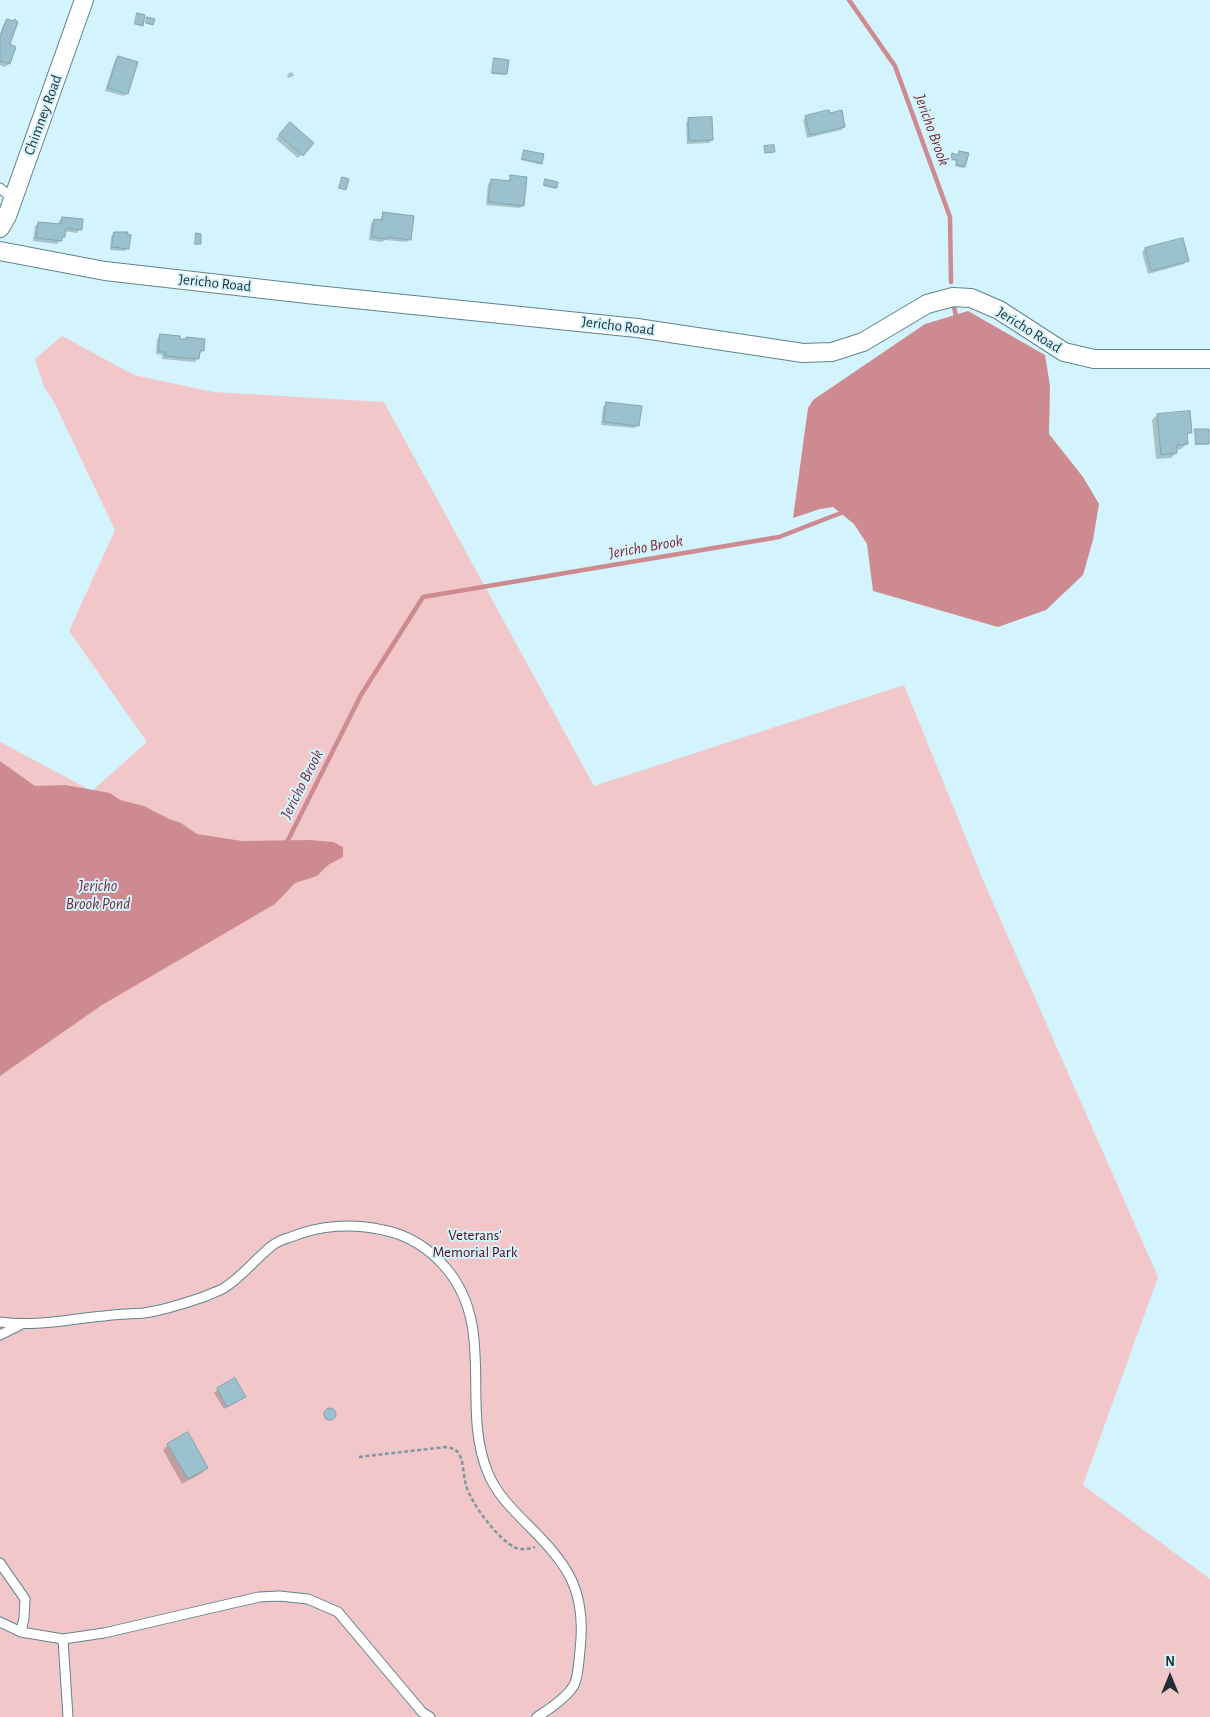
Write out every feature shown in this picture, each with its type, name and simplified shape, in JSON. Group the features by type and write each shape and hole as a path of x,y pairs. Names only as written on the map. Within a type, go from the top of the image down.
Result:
{"street":[{"name":"Chimney Road","path":"0,228 7,216 6,194 84,0"},
{"name":"Jericho Road","path":"0,251 105,271 637,328 803,354 832,352 863,342 927,304 952,297 971,298 999,310 1064,352 1094,359 1210,359"}],"lane":[{"path":"0,1322 20,1325 145,1313 186,1303 224,1288 275,1242 306,1231 346,1225 382,1229 406,1236 434,1253 455,1279 471,1316 476,1356 478,1446 488,1475 506,1503 566,1566 578,1594 582,1628 575,1684 554,1706 537,1717"},
{"path":"0,1335 20,1325"},
{"path":"0,1563 25,1599 21,1632"},
{"path":"0,1622 21,1632 63,1639 104,1633 259,1597 279,1596 308,1599 338,1612 422,1712 430,1717"},
{"path":"63,1639 68,1717"}],"path":[{"path":"359,1457 446,1447 454,1449 460,1455 466,1486 475,1504 501,1536 517,1549 529,1549 545,1542"}],"green space":[{"name":"Veterans' Memorial Park","path":"62,336 134,375 213,392 384,402 594,786 904,685 983,880 1158,1277 1083,1485 1210,1579 1210,1717 0,1717 0,742 92,791 147,742 69,631 115,530 54,402 44,387 35,359"}],"water":[{"path":"968,311 1045,355 1050,386 1049,434 1083,477 1099,504 1093,540 1083,575 1046,610 998,627 873,591 867,544 854,524 833,507 820,509 793,518 808,408 813,400 925,324"},
{"name":"Jericho Brook Pond","path":"0,761 35,786 65,785 110,793 120,800 144,806 181,823 197,834 242,841 310,840 333,842 343,847 343,857 328,865 317,876 295,883 275,904 102,1005 0,1076"}],"building":[{"path":"137,13 145,15 143,26 135,24"},
{"path":"147,17 155,19 153,25 146,23"},
{"path":"7,19 14,21 15,19 18,22 10,44 16,47 10,64 0,61 0,37"},
{"path":"118,56 138,62 128,94 108,88"},
{"path":"494,58 509,60 507,74 492,73"},
{"path":"829,110 830,113 842,110 845,127 810,135 805,116"},
{"path":"712,117 713,140 689,141 688,118"},
{"path":"290,122 314,143 303,156 279,135"},
{"path":"774,145 775,152 765,153 764,146"},
{"path":"524,150 544,154 542,164 522,159"},
{"path":"959,151 969,153 965,167 956,165 957,160 951,159 952,153 958,155"},
{"path":"510,175 527,177 524,206 488,202 491,179 510,181"},
{"path":"342,177 349,179 346,190 339,188"},
{"path":"545,179 558,182 557,188 544,185"},
{"path":"383,212 414,216 411,240 372,237 374,219 382,220"},
{"path":"62,217 83,219 82,230 66,228 65,237 62,237 62,241 36,238 38,222 61,224"},
{"path":"114,232 128,232 127,234 131,235 129,249 112,247"},
{"path":"196,233 201,234 201,244 195,244"},
{"path":"1183,238 1189,261 1151,271 1145,248"},
{"path":"160,334 180,336 180,339 186,339 186,337 205,339 204,351 200,350 199,359 165,356 165,352 159,352"},
{"path":"606,402 642,406 639,426 604,422"},
{"path":"1190,411 1192,433 1187,433 1188,444 1177,445 1177,453 1161,455 1157,414"},
{"path":"1195,429 1209,429 1209,444 1196,444"},
{"path":"235,1378 246,1397 227,1407 217,1388"},
{"path":"328,1408 332,1408 336,1414 332,1420 328,1420 324,1416 324,1412"},
{"path":"188,1432 208,1468 188,1479 167,1444"}],"waterway":[{"name":"Jericho Brook","path":"849,0 895,66 950,217 951,282"},
{"name":"Jericho Brook","path":"954,307 957,320"},
{"name":"Jericho Brook","path":"288,840 361,695 423,597 779,537 846,511"}]}
